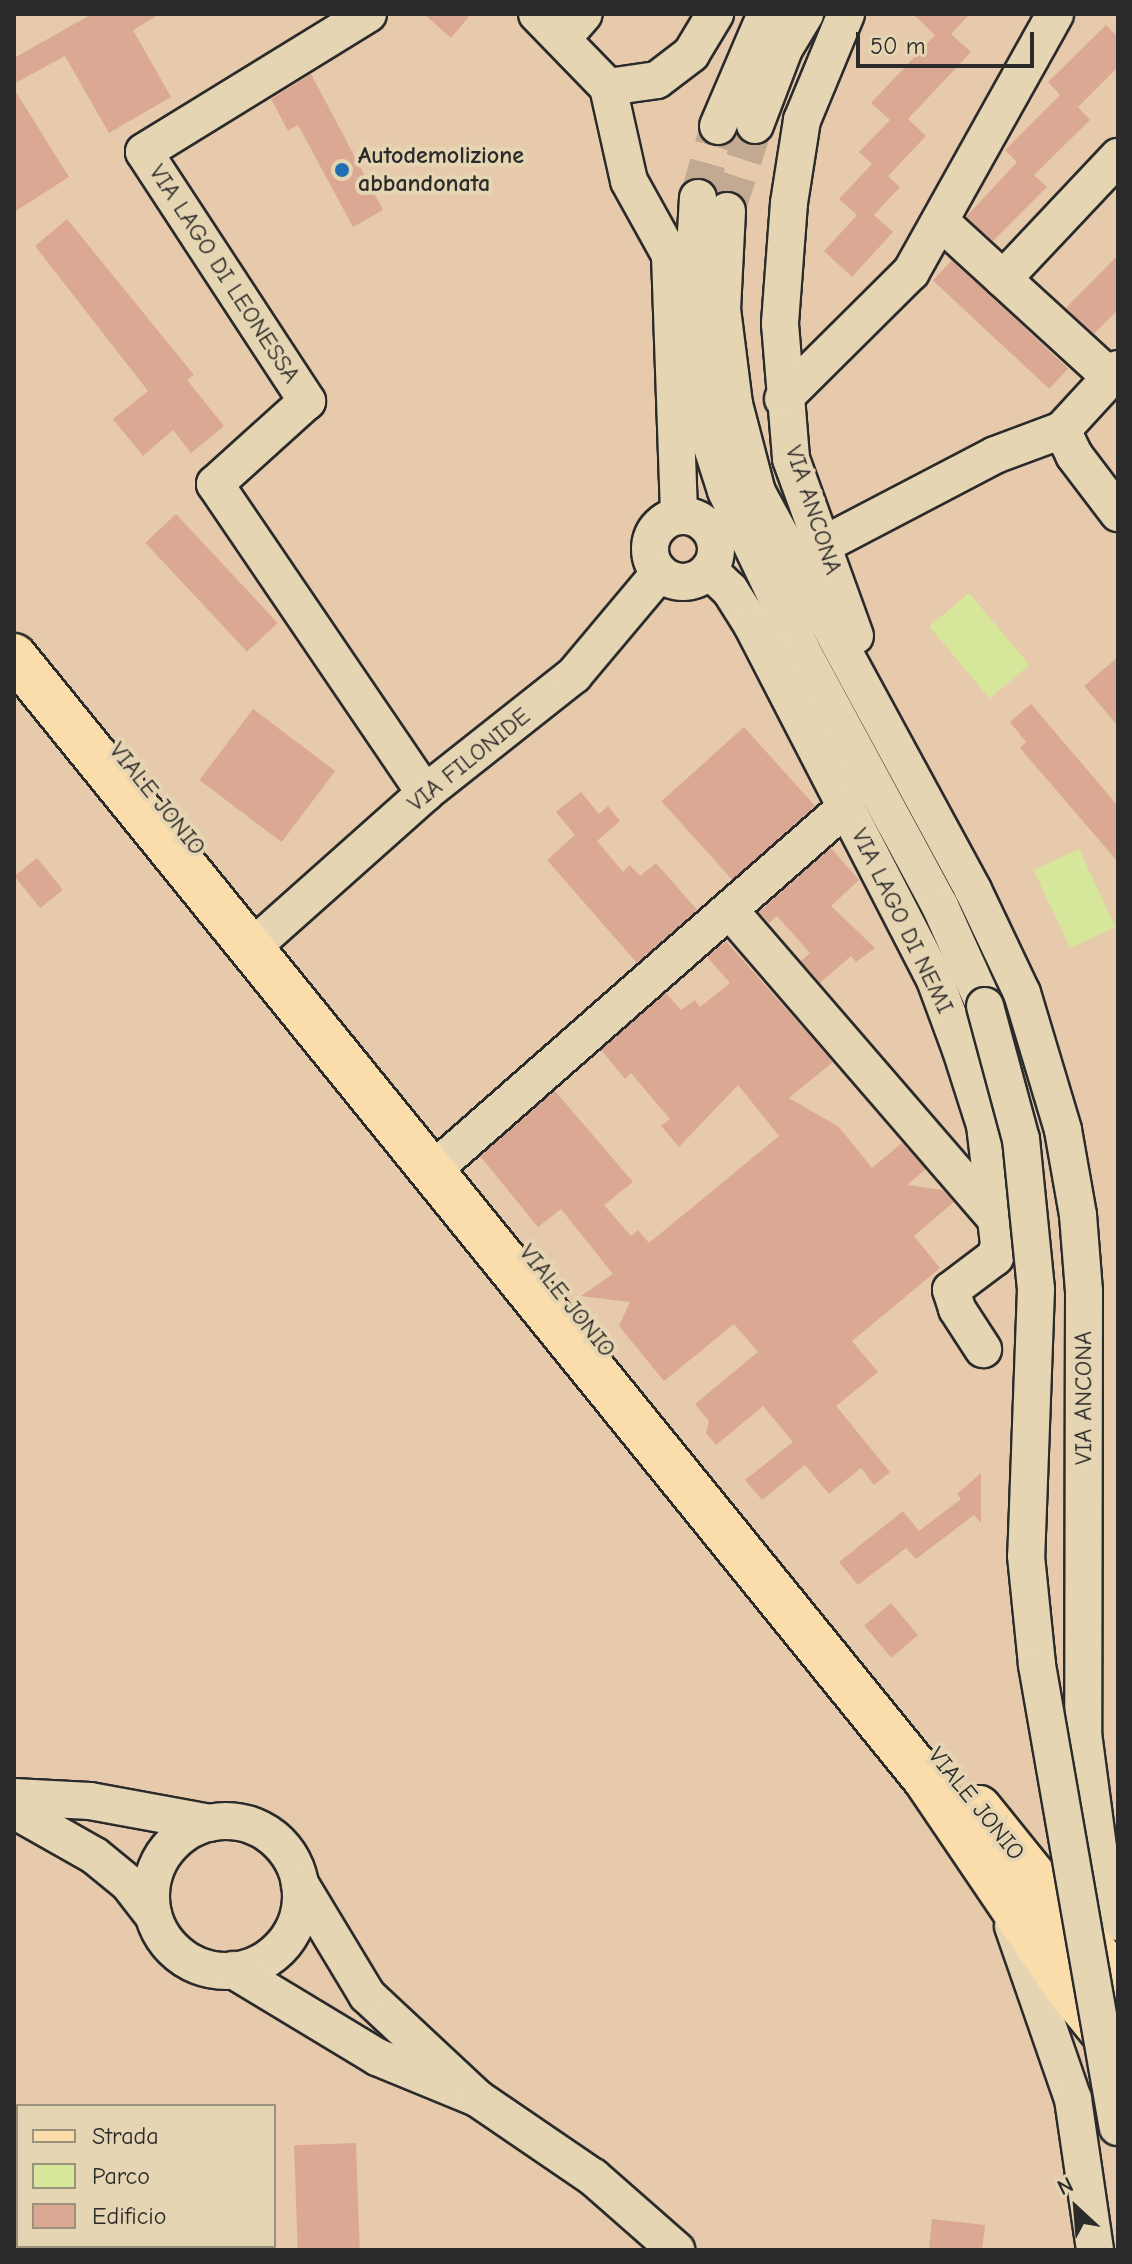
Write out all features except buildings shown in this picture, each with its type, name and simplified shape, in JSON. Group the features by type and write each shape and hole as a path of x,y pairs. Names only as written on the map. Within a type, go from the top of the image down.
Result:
{"main road":[{"name":"VIALE JONIO","path":"14,624 1118,1980"},
{"name":"VIALE JONIO","path":"14,656 926,1780 997,1880 1066,1987 1118,2049"}],"street":[{"name":"VIA LAGO DI LEONESSA","path":"368,14 144,152 307,401 215,484 425,793"},
{"path":"616,132 657,80 691,54 715,14"},
{"path":"718,126 766,14"},
{"path":"755,125 784,49 805,14"},
{"name":"VIA ANCONA","path":"846,14 802,120 798,148 780,324 783,399 791,459 855,636 945,797 973,890"},
{"path":"783,399 911,272 942,223 1055,14"},
{"path":"561,22 608,87 629,181 670,255 679,514"},
{"path":"608,87 657,80"},
{"path":"1003,279 1118,157"},
{"name":"VIA ANCONA","path":"1118,1922 1099,1855 1083,1733 1084,1291 1078,1215 1047,1064 1022,993 973,890 757,492 734,404 713,204 691,318 701,413 726,491 801,649 940,906 985,1006 1021,1139 1036,1289 1026,1556 1037,1665 1118,2127"},
{"path":"823,545 995,455 1062,430 1114,373 942,223"},
{"path":"1062,430 1074,455 1118,513"},
{"path":"679,514 696,516 717,554 709,570 684,581 658,575 649,556 662,522 679,514"},
{"name":"VIA LAGO DI NEMI","path":"709,570 730,590 752,625 934,977 950,1021 985,1125 998,1221 995,1257 951,1290 957,1309 983,1349"},
{"name":"VIA FILONIDE","path":"267,934 425,793 574,675 658,575"},
{"path":"752,625 801,649"},
{"name":"VIA LAGO DI NEMI","path":"449,1156 731,912 846,807"},
{"path":"731,912 998,1221"},
{"path":"14,1797 90,1801 210,1823 257,1828 277,1841 292,1860 300,1884 367,1995 477,2098 593,2177 676,2250"},
{"path":"14,1810 95,1856 128,1883 153,1915"},
{"path":"210,1823 187,1832 156,1868 150,1891 153,1915 162,1937 179,1956 202,1968 233,1970 275,1953 291,1934 300,1909 300,1884"},
{"name":"VIALE JONIO","path":"997,1880 1073,2099 1095,2250"},
{"path":"233,1970 377,2057 477,2098"}],"green space":[{"path":"969,593 1029,665 990,698 929,626"},
{"path":"1079,849 1115,927 1070,948 1034,870"}],"tunnel":[{"path":"727,211 755,125"},
{"path":"698,198 718,126"}],"place":[{"name":"Autodemolizione abbandonata","path":"342,170"}]}
